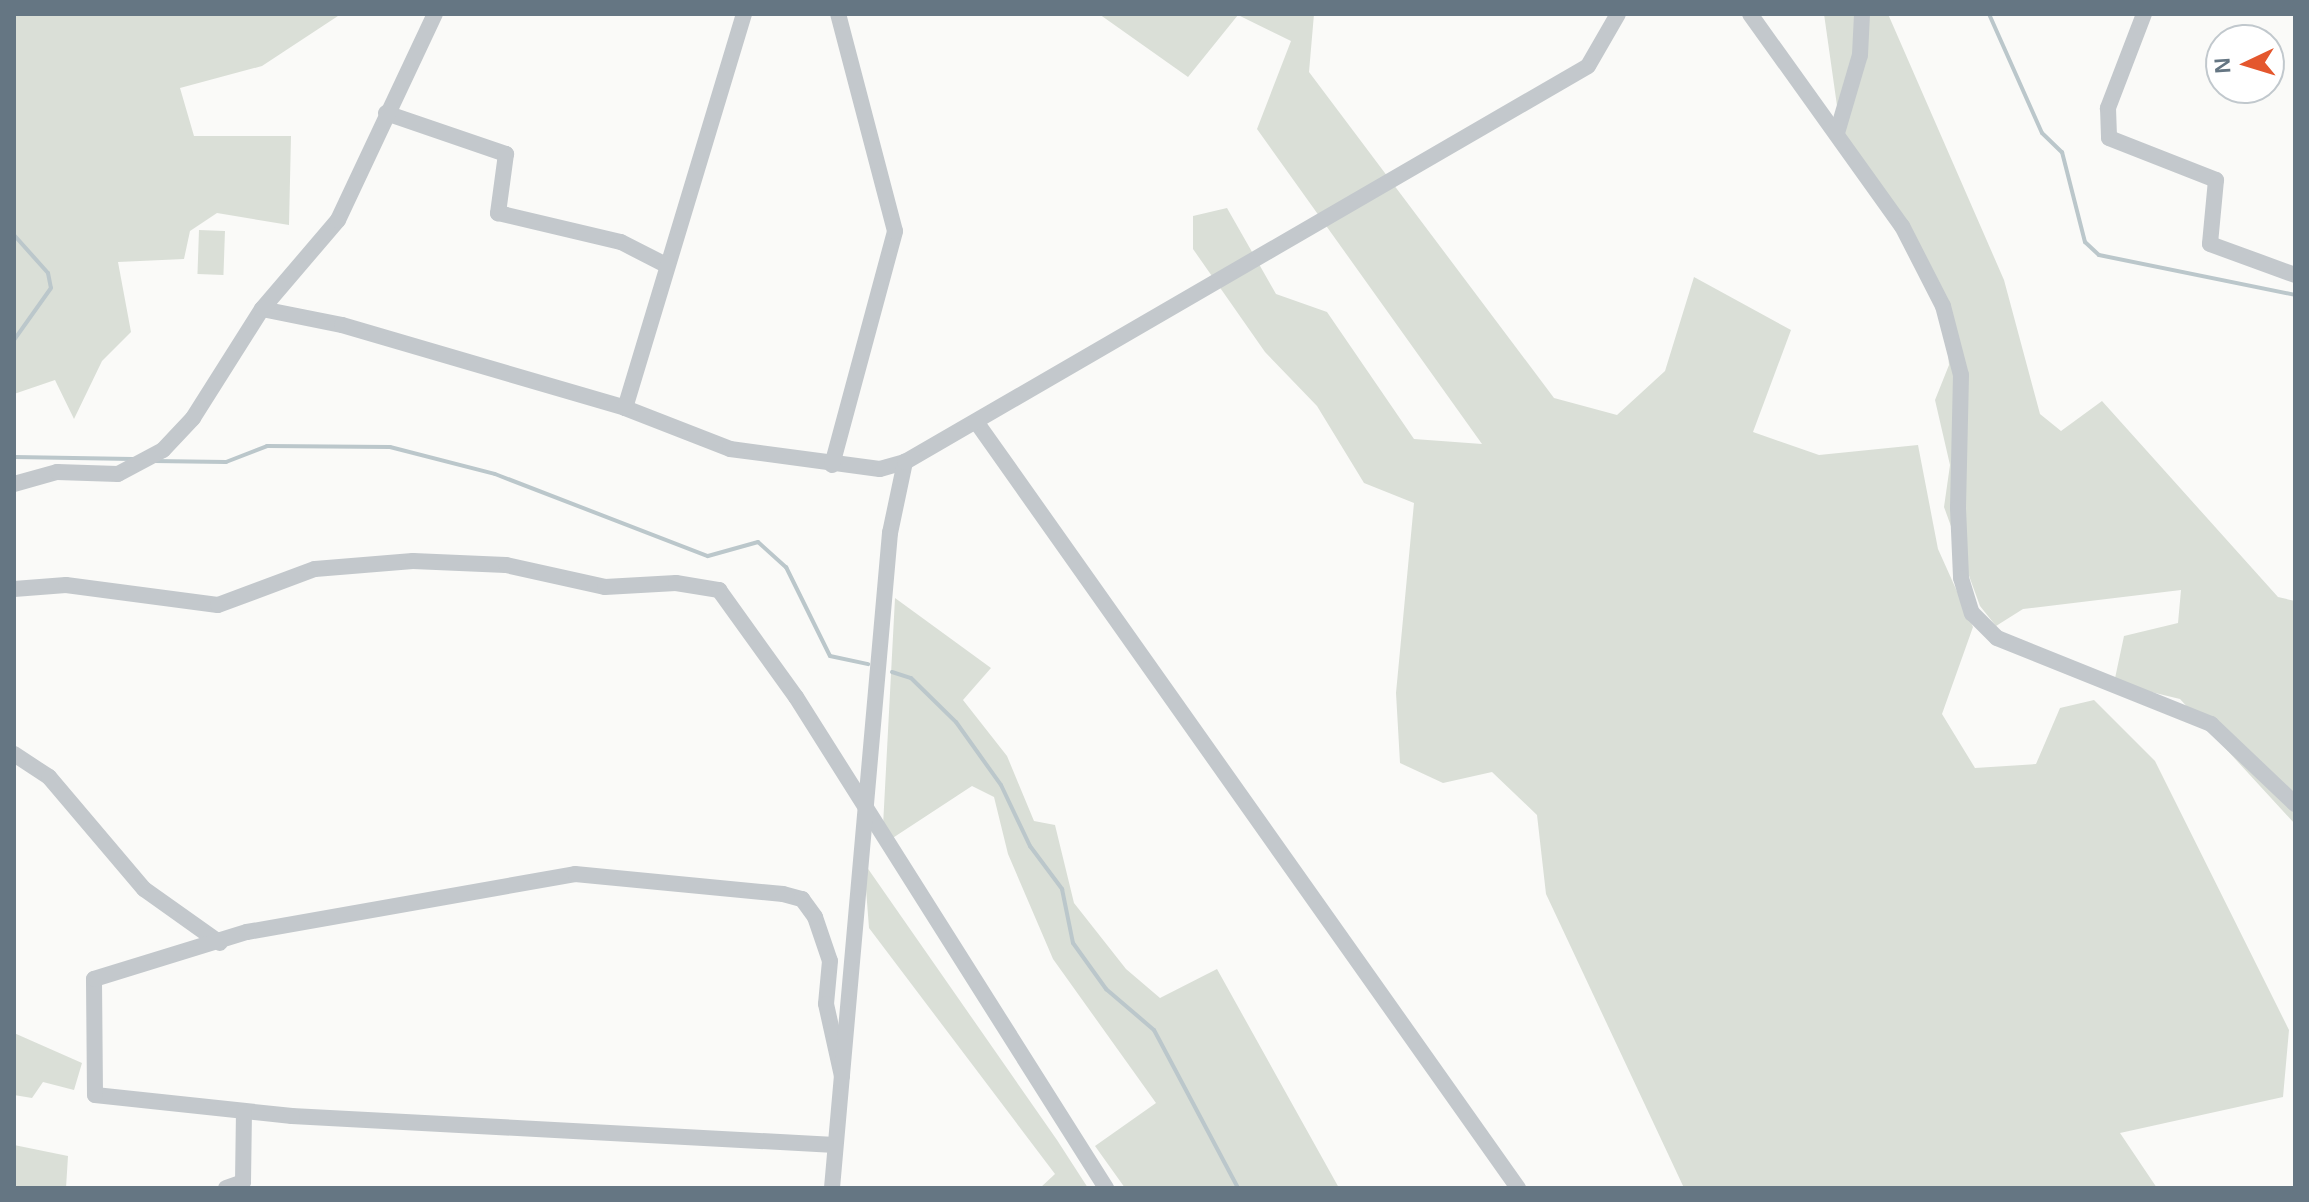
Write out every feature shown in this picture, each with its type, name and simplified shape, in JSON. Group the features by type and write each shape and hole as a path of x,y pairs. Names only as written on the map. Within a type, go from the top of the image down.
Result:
{"street":[{"path":"14,484 57,472 118,474 155,454 212,395 262,309 325,242 435,14"},
{"path":"625,408 664,264 744,14"},
{"path":"832,465 895,231 838,14"},
{"path":"262,309 625,408 730,449 880,469 905,462 977,423 1588,66 1618,14"},
{"path":"1750,14 1902,226 1943,306 1961,375 1958,522 1961,578 1972,613 1997,638 2211,724 2295,804"},
{"path":"1837,133 1860,55 1862,14"},
{"path":"2144,14 2108,108 2109,138 2216,180 2210,244 2295,275"},
{"path":"386,113 506,154 498,213 621,242 664,264"},
{"path":"977,423 1518,1188"},
{"path":"832,1188 869,811 890,533 905,462"},
{"path":"14,589 66,585 218,605 315,569 413,561 506,565 605,587 703,585 735,603 1106,1188"},
{"path":"14,754 49,777 144,889 220,943"},
{"path":"835,1145 244,1112 95,1095 94,979 220,943 247,932 575,874 783,894 802,899 815,917 830,961 826,1004 842,1076"},
{"path":"226,1188 243,1182 244,1112"}],"shaded area":[{"path":"14,14 341,14 262,66 180,88 194,136 291,136 289,225 217,213 190,231 184,259 118,262 131,332 102,361 74,419 55,380 14,394"},
{"path":"1099,14 1314,14 1309,72 1554,398 1617,415 1665,371 1694,277 1791,330 1753,432 1819,455 1918,445 1938,549 1973,627 1942,714 1975,768 2036,764 2060,708 2094,700 2155,761 2289,1030 2283,1097 2120,1133 2157,1188 1684,1188 1546,894 1537,815 1492,772 1443,783 1400,763 1396,693 1414,503 1364,483 1317,406 1265,352 1193,249 1193,216 1227,208 1276,294 1327,312 1414,439 1482,444 1257,129 1291,41 1238,15 1188,77"},
{"path":"1824,14 1888,14 2004,280 2040,414 2061,431 2102,401 2278,597 2295,601 2295,824 2180,699 2114,683 2124,636 2178,623 2181,590 2023,609 1996,626 1980,606 1944,507 1950,465 1935,400 1949,365 1943,300 1841,134"},
{"path":"199,230 225,231 223,275 197,274"},
{"path":"895,598 991,668 963,700 1007,756 1034,821 1055,825 1074,903 1126,969 1160,998 1217,969 1339,1188 1125,1188 1095,1146 1156,1103 1053,959 1008,854 994,797 972,786 882,845"},
{"path":"864,863 1088,1188 1040,1188 1055,1174 869,928"},
{"path":"14,1033 82,1063 74,1090 43,1082 32,1098 14,1095"},
{"path":"14,1145 68,1156 66,1188 14,1188"}],"waterway":[{"path":"1989,14 2042,133 2062,152 2085,242 2099,255 2295,295"},
{"path":"14,235 48,273 51,288 14,340"},
{"path":"154,461 226,462 267,446 390,447 495,474 708,556 758,542 786,567 830,656 868,664"},
{"path":"14,457 133,459"},
{"path":"892,672 911,678 956,722 1001,785 1030,846 1062,889 1073,943 1106,989 1154,1030 1238,1188"}]}
